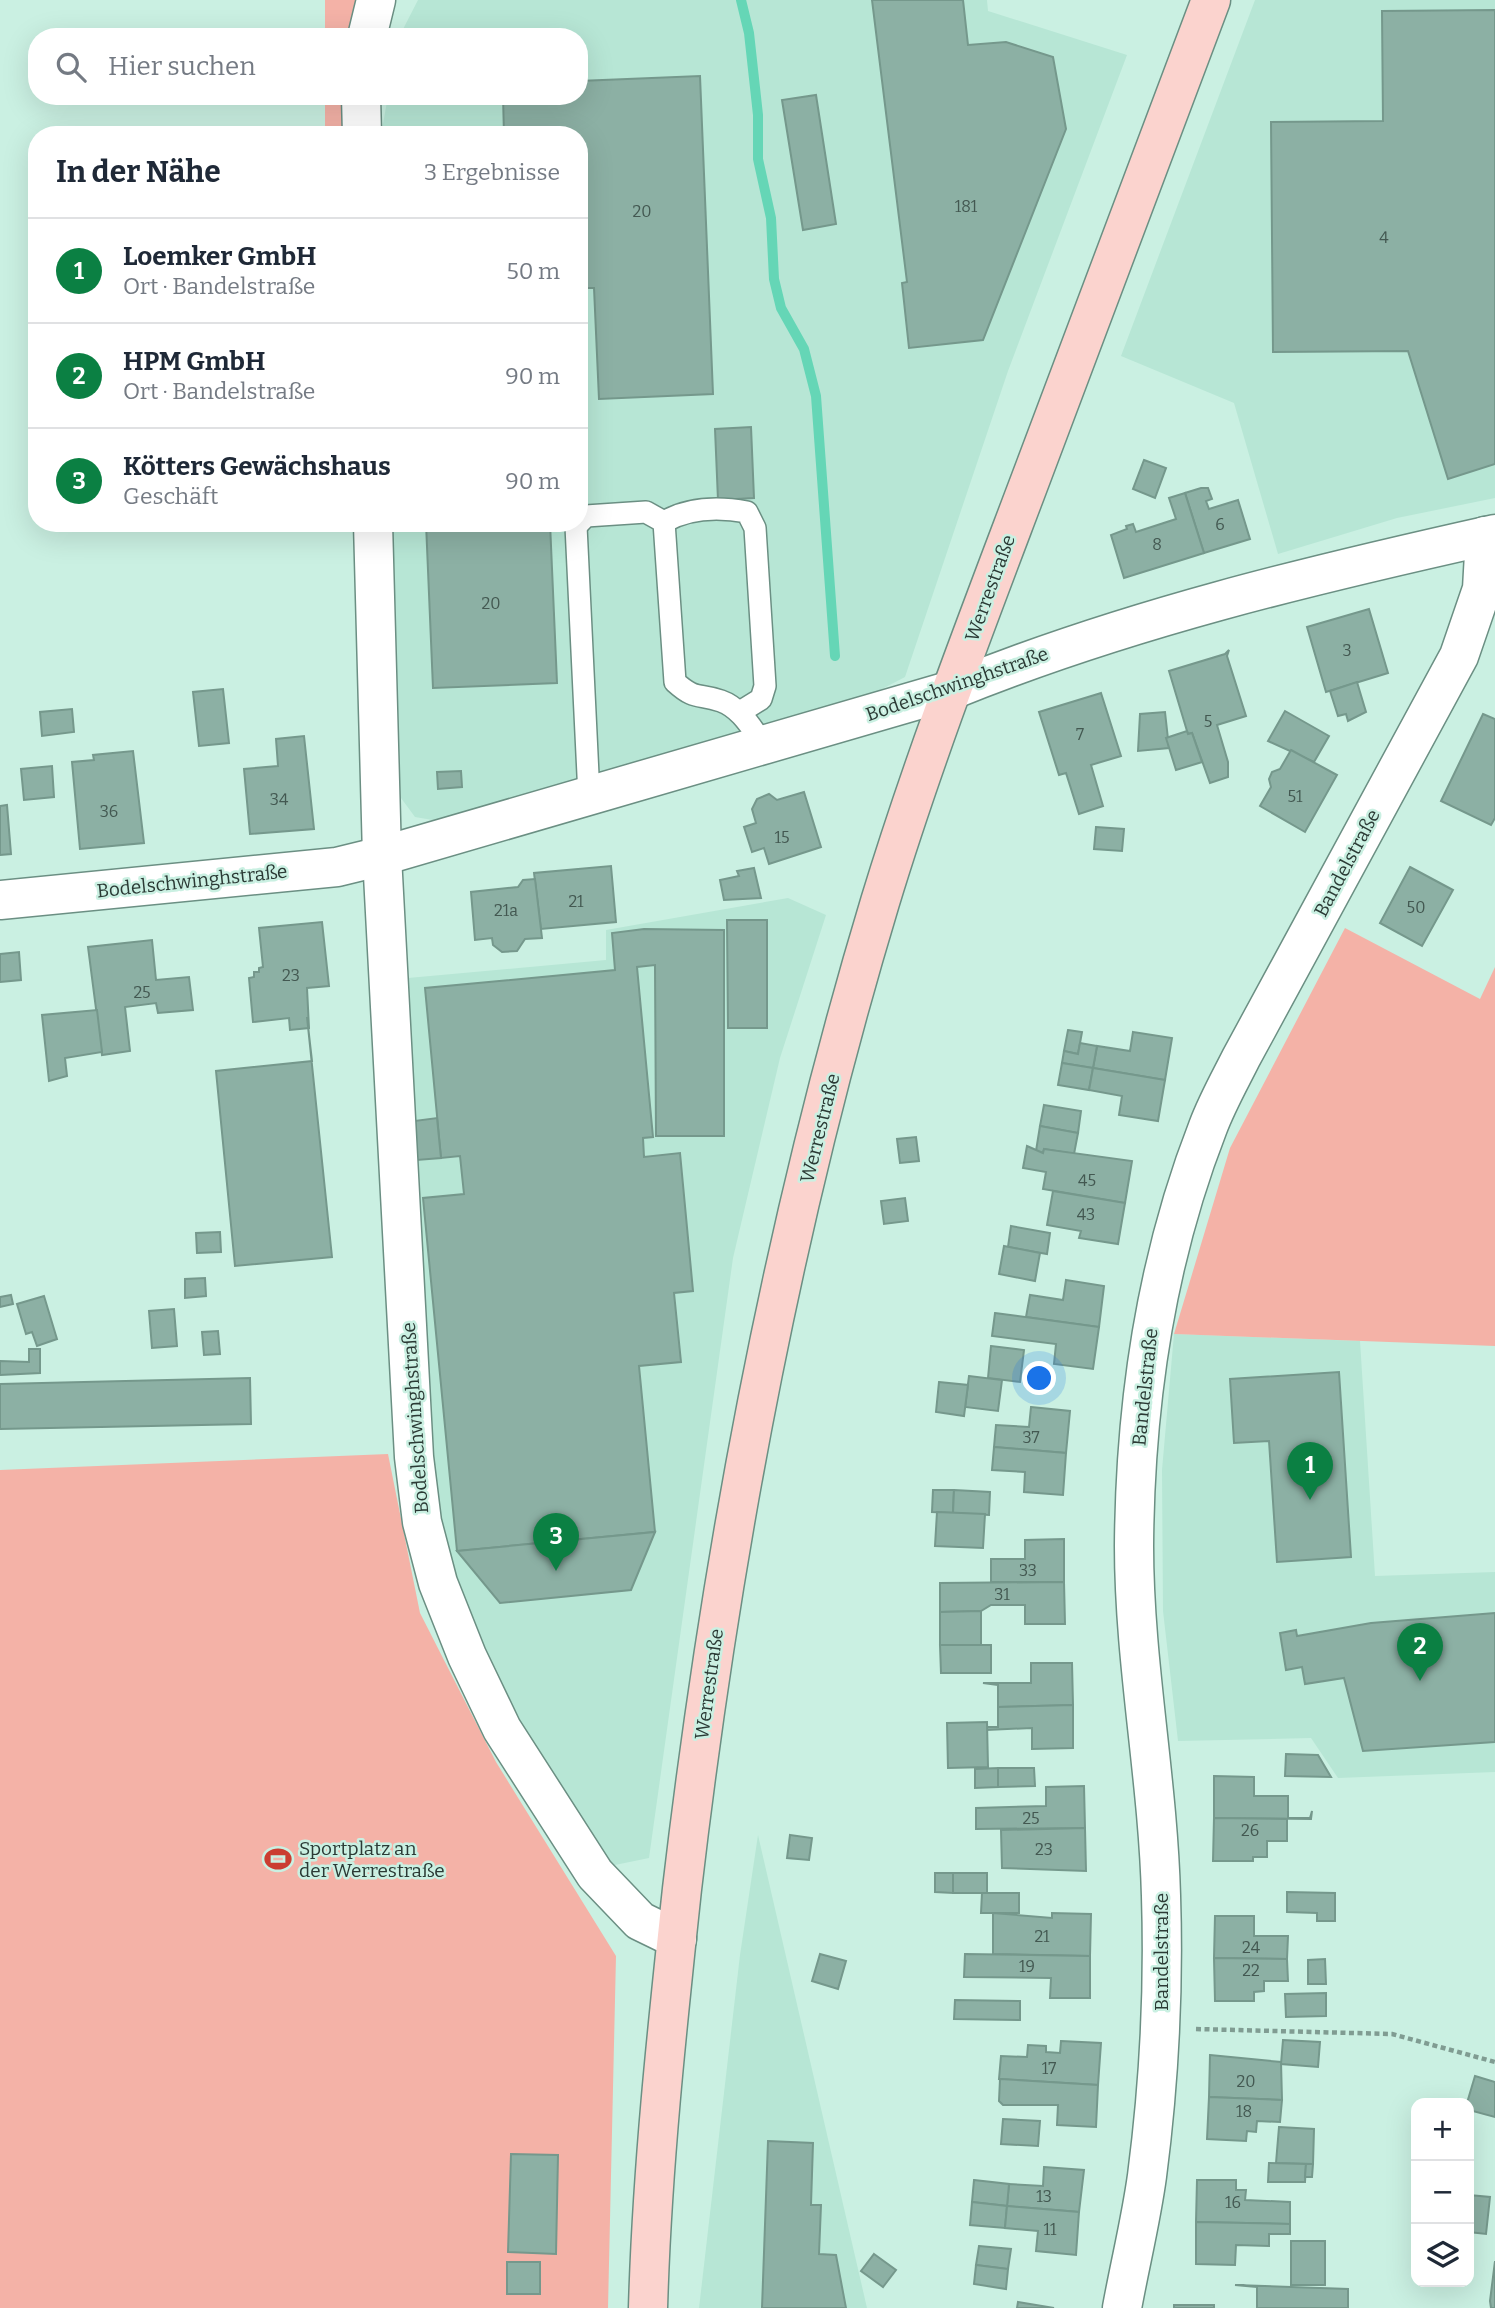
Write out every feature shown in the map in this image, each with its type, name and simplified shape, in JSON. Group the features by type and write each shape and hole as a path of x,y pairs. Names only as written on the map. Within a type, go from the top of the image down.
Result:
{"main road":[{"name":"Werrestraße","path":"648,2308 659,2111 677,1940 720,1604 758,1395 849,1014 881,900 952,690 1211,0"}],"street":[{"path":"369,28 376,0"},
{"path":"361,105 362,126"},
{"name":"Bodelschwinghstraße","path":"373,532 382,856 414,1457 422,1522 438,1583 467,1656 502,1729 594,1874 640,1921 677,1940"},
{"name":"Bodelschwinghstraße","path":"0,900 337,867 382,856 952,690 1028,659 1257,590 1490,535"},
{"name":"Bandelstraße","path":"1122,2308 1147,2177 1161,2029 1161,1883 1134,1547 1139,1424 1152,1321 1177,1219 1208,1126 1248,1045 1459,656 1482,589 1490,535"}],"lane":[{"path":"664,522 682,511 735,510 747,512 755,528 765,685 761,699 740,712"},
{"path":"588,516 646,512 664,522"},
{"path":"664,522 675,682 691,696 721,701 740,712 764,746"},
{"path":"576,532 589,796"}],"path":[{"path":"1161,2029 1392,2034 1495,2062"}],"shaded area":[{"path":"325,0 382,0 382,28 325,28"},
{"path":"418,0 987,0 988,11 1127,55 1008,371 905,677 857,702 462,825 415,817 387,779 389,532 588,532 588,126 383,126 386,105 588,105 588,28 404,28"},
{"path":"1255,0 1495,0 1495,498 1397,518 1278,554 1234,403 1121,356"},
{"path":"325,105 381,105 381,126 325,126"},
{"path":"788,898 826,915 780,1058 733,1258 649,1858 610,1866 503,1711 447,1569 430,1455 397,979 606,960 606,930"},
{"path":"1345,928 1480,999 1495,967 1495,1346 1174,1334 1230,1148"},
{"path":"1174,1334 1360,1341 1375,1576 1495,1572 1495,1772 1338,1778 1311,1738 1178,1741 1163,1611 1162,1470"},
{"name":"Sportplatz an der Werrestraße","path":"388,1454 420,1613 496,1762 616,1956 608,2308 0,2308 0,1470"},
{"path":"758,1835 867,2308 699,2308 740,1955"}],"building":[{"path":"872,0 963,0 968,45 1006,42 1053,57 1066,129 983,340 909,348 902,283 907,282"},
{"path":"1495,10 1495,464 1448,479 1408,351 1273,352 1271,122 1383,121 1382,11"},
{"path":"700,76 713,394 599,399 594,288 588,288 588,126 504,126 503,105 588,105 588,81"},
{"path":"816,95 836,224 803,230 782,100"},
{"path":"751,427 754,498 718,500 715,429"},
{"path":"1144,460 1166,468 1155,498 1133,489"},
{"path":"1208,488 1212,499 1206,501 1209,509 1238,500 1250,539 1204,553 1185,493"},
{"path":"1185,493 1204,553 1124,578 1111,535 1133,524 1136,532 1176,519 1169,498"},
{"path":"426,532 550,532 557,683 433,688"},
{"path":"1369,609 1388,673 1326,692 1307,627"},
{"path":"1229,650 1227,656 1246,716 1217,725 1228,762 1228,777 1210,783 1192,733 1188,734 1169,671 1225,654"},
{"path":"1357,682 1366,712 1348,721 1346,714 1338,716 1330,691"},
{"path":"223,689 229,743 199,746 193,692"},
{"path":"1101,693 1121,756 1091,765 1103,806 1079,814 1066,773 1059,775 1039,712"},
{"path":"72,709 74,732 42,736 40,712"},
{"path":"1285,711 1329,736 1314,762 1268,741"},
{"path":"1165,712 1169,748 1138,751 1140,714"},
{"path":"1483,714 1495,719 1495,818 1491,825 1441,801"},
{"path":"1187,731 1188,734 1192,733 1202,762 1176,770 1166,738"},
{"path":"304,736 314,829 250,834 244,769 278,766 276,739"},
{"path":"1291,750 1337,775 1305,832 1260,806 1271,787 1269,779 1272,772 1280,769"},
{"path":"133,751 144,843 80,849 72,762 94,760 93,755"},
{"path":"52,766 54,797 24,800 21,769"},
{"path":"461,771 462,787 438,789 437,772"},
{"path":"804,792 821,847 769,864 764,848 752,852 744,827 756,823 752,809 757,799 769,794 777,800"},
{"path":"7,805 11,854 0,855 0,806"},
{"path":"1096,827 1124,829 1122,851 1094,849"},
{"path":"611,866 616,922 541,929 534,873"},
{"path":"1410,867 1453,890 1422,946 1380,923"},
{"path":"754,868 761,898 724,900 720,880 739,876 737,871"},
{"path":"535,879 542,938 525,939 517,951 502,952 493,945 492,938 475,940 471,892 518,887 523,880"},
{"path":"727,920 767,920 767,1028 728,1028"},
{"path":"322,922 329,986 307,988 309,1028 290,1030 289,1018 253,1022 249,978 254,977 254,972 259,972 259,968 263,967 259,928"},
{"path":"644,929 724,930 724,1136 656,1136 655,965 637,967 653,1137 643,1138 644,1157 680,1153 693,1291 674,1293 681,1362 639,1366 655,1532 457,1551 423,1198 464,1194 460,1156 441,1158 425,988 615,970 612,933"},
{"path":"152,940 156,980 189,977 193,1010 158,1013 156,1003 125,1007 130,1051 102,1055 88,947"},
{"path":"19,952 21,980 0,982 0,954"},
{"path":"97,1010 102,1052 65,1058 67,1076 49,1081 42,1015"},
{"path":"1068,1030 1082,1032 1078,1054 1064,1051"},
{"path":"1133,1032 1172,1038 1165,1080 1093,1068 1097,1046 1130,1051"},
{"path":"1080,1043 1097,1046 1093,1068 1062,1063 1064,1051 1078,1054"},
{"path":"312,1061 332,1257 235,1266 216,1071"},
{"path":"1062,1063 1093,1068 1089,1090 1058,1085"},
{"path":"1093,1068 1165,1080 1158,1121 1119,1115 1122,1096 1089,1090"},
{"path":"1044,1105 1081,1111 1078,1133 1040,1126"},
{"path":"437,1118 441,1158 417,1160 414,1121"},
{"path":"1040,1126 1078,1133 1074,1154 1044,1149 1043,1153 1036,1151"},
{"path":"916,1137 919,1161 900,1163 897,1139"},
{"path":"1027,1146 1043,1153 1044,1149 1132,1161 1125,1203 1043,1189 1046,1172 1023,1168"},
{"path":"1053,1191 1125,1203 1118,1244 1079,1238 1081,1231 1047,1225"},
{"path":"905,1198 908,1221 884,1224 881,1201"},
{"path":"1011,1226 1050,1233 1047,1254 1008,1247"},
{"path":"220,1232 221,1252 197,1253 196,1233"},
{"path":"1004,1246 1040,1253 1035,1281 999,1274"},
{"path":"205,1278 206,1296 185,1298 185,1279"},
{"path":"1066,1280 1104,1286 1099,1327 1026,1317 1030,1295 1063,1300"},
{"path":"11,1295 13,1304 0,1307 0,1297"},
{"path":"44,1296 57,1339 37,1346 32,1332 26,1334 17,1304"},
{"path":"174,1309 177,1346 152,1348 149,1311"},
{"path":"995,1313 1099,1327 1093,1369 1054,1364 1056,1344 992,1336"},
{"path":"218,1331 220,1354 204,1355 202,1332"},
{"path":"991,1346 1024,1350 1020,1382 988,1378"},
{"path":"29,1349 40,1349 40,1373 0,1375 0,1361 29,1362"},
{"path":"1339,1372 1351,1557 1277,1562 1269,1441 1234,1443 1230,1379"},
{"path":"969,1376 1002,1380 998,1411 965,1407"},
{"path":"250,1378 251,1424 0,1429 0,1384"},
{"path":"939,1382 968,1385 964,1416 936,1412"},
{"path":"1031,1407 1070,1411 1066,1453 994,1447 996,1425 1029,1427"},
{"path":"994,1447 1066,1453 1063,1495 1024,1492 1025,1472 992,1470"},
{"path":"933,1490 954,1490 953,1513 932,1512"},
{"path":"954,1490 990,1492 989,1515 953,1513"},
{"path":"937,1512 985,1514 983,1548 935,1546"},
{"path":"655,1532 631,1590 500,1603 457,1551"},
{"path":"1064,1539 1064,1582 991,1582 991,1559 1025,1559 1025,1540"},
{"path":"1064,1582 1065,1624 1025,1624 1025,1605 991,1605 981,1611 940,1612 940,1583"},
{"path":"981,1611 981,1645 940,1645 940,1612"},
{"path":"1495,1613 1495,1742 1363,1751 1344,1678 1305,1684 1302,1667 1286,1670 1280,1633 1296,1630 1297,1636 1371,1623"},
{"path":"940,1645 991,1645 991,1673 941,1673"},
{"path":"1031,1663 1072,1663 1073,1705 998,1707 998,1685 983,1683 1031,1683"},
{"path":"1073,1705 1073,1748 1032,1749 1032,1728 987,1730 987,1727 998,1727 998,1707"},
{"path":"987,1722 988,1767 948,1768 947,1723"},
{"path":"1286,1754 1318,1755 1331,1777 1285,1776"},
{"path":"998,1768 1034,1768 1035,1786 998,1787"},
{"path":"998,1768 998,1787 975,1788 975,1769"},
{"path":"1214,1776 1254,1777 1254,1796 1288,1796 1288,1818 1310,1818 1312,1811 1311,1819 1214,1818"},
{"path":"1084,1786 1085,1828 976,1829 976,1808 1046,1806 1046,1787"},
{"path":"1214,1818 1287,1819 1287,1841 1267,1841 1267,1857 1253,1857 1253,1861 1213,1861"},
{"path":"1085,1828 1086,1871 1002,1868 1001,1830"},
{"path":"790,1835 812,1838 809,1860 787,1858"},
{"path":"935,1873 953,1873 953,1893 935,1892"},
{"path":"953,1873 987,1873 987,1893 953,1893"},
{"path":"1287,1892 1335,1893 1335,1921 1317,1921 1317,1913 1287,1912"},
{"path":"982,1893 1019,1893 1019,1913 981,1913"},
{"path":"993,1913 1052,1918 1052,1913 1091,1914 1090,1956 993,1954"},
{"path":"1215,1916 1254,1916 1254,1936 1288,1936 1287,1959 1214,1958"},
{"path":"820,1954 846,1961 838,1989 812,1981"},
{"path":"965,1954 1090,1956 1090,1998 1050,1998 1051,1978 964,1977"},
{"path":"1214,1958 1287,1959 1288,1981 1264,1981 1264,1991 1254,1992 1254,2001 1215,2001"},
{"path":"1325,1959 1326,1984 1308,1984 1308,1960"},
{"path":"1326,1993 1326,2016 1286,2017 1285,1994"},
{"path":"955,2000 1020,2001 1020,2020 954,2019"},
{"path":"1283,2040 1320,2042 1318,2067 1281,2064"},
{"path":"1061,2041 1101,2043 1098,2085 999,2079 1001,2056 1027,2057 1028,2045 1046,2046 1046,2052 1060,2053"},
{"path":"1210,2055 1281,2062 1282,2100 1209,2097"},
{"path":"1475,2076 1495,2082 1495,2117 1474,2111 1474,2098 1468,2098"},
{"path":"1000,2079 1098,2085 1096,2127 1057,2125 1058,2105 1003,2105 999,2101"},
{"path":"1209,2097 1282,2100 1280,2122 1257,2121 1256,2132 1247,2131 1246,2141 1207,2139"},
{"path":"1003,2119 1040,2121 1038,2146 1001,2144"},
{"path":"1279,2127 1314,2129 1313,2164 1276,2163"},
{"path":"768,2141 813,2143 811,2205 821,2205 819,2254 836,2255 846,2308 762,2308"},
{"path":"511,2154 558,2155 556,2254 508,2252"},
{"path":"1269,2163 1306,2164 1305,2182 1268,2182"},
{"path":"1306,2164 1313,2164 1312,2177 1305,2177"},
{"path":"1044,2167 1084,2170 1079,2212 1007,2206 1009,2184 1043,2186"},
{"path":"974,2180 1009,2184 1007,2206 972,2202"},
{"path":"1197,2180 1236,2180 1236,2190 1246,2190 1245,2200 1290,2202 1290,2224 1196,2222"},
{"path":"1474,2195 1490,2197 1486,2234 1474,2233"},
{"path":"972,2202 1007,2206 1005,2228 970,2225"},
{"path":"1007,2206 1079,2212 1076,2255 1036,2251 1038,2231 1005,2228"},
{"path":"1196,2222 1290,2224 1290,2234 1269,2234 1269,2246 1236,2245 1235,2265 1196,2264"},
{"path":"1291,2241 1325,2241 1325,2285 1291,2285"},
{"path":"979,2246 1011,2249 1008,2269 976,2265"},
{"path":"874,2254 896,2270 883,2287 861,2271"},
{"path":"1495,2261 1495,2308 1491,2308 1490,2301"},
{"path":"507,2262 540,2262 540,2294 507,2294"},
{"path":"976,2265 1008,2269 1006,2289 974,2284"},
{"path":"1235,2285 1348,2289 1348,2308 1257,2308 1257,2287"},
{"path":"1018,2302 1054,2308 1017,2308"},
{"path":"1174,2305 1214,2305 1214,2308 1174,2308"}],"waterway":[{"path":"741,0 749,33 758,115 758,159 771,218 774,279 781,308 804,349 816,396 835,656"}],"place":[{"name":"Loemker GmbH","path":"1310,1500"},
{"name":"Kötters Gewächshaus","path":"556,1571"},
{"name":"HPM GmbH","path":"1420,1681"},
{"name":"Sportplatz an der Werrestraße","path":"278,1859"}]}
